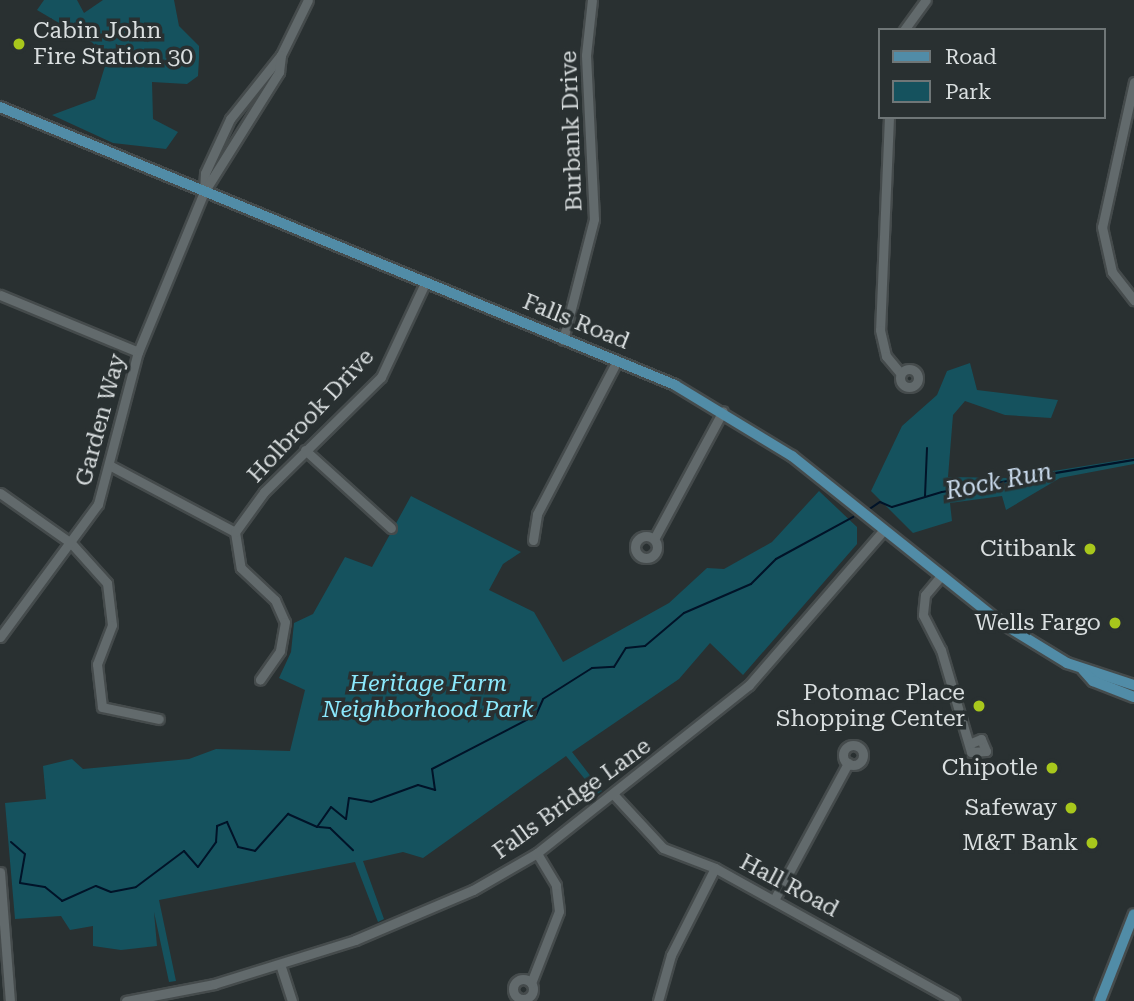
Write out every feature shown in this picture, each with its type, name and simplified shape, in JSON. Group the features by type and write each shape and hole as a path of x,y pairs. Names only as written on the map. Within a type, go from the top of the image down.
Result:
{"main road":[{"name":"Falls Road","path":"0,107 617,361 723,411 792,456 940,577 1000,622 1083,670 1134,685"},
{"name":"Falls Road","path":"1083,670 1093,681 1134,697"},
{"path":"1100,1001 1134,914"}],"street":[{"name":"Garden Way","path":"0,637 98,504 111,466 138,352 204,192 205,173 230,119 281,55 308,0"},
{"name":"Burbank Drive","path":"563,340 594,219 586,55 592,0"},
{"path":"905,28 926,0"},
{"path":"1134,82 1130,115 1102,227 1112,272 1134,300"},
{"path":"889,119 880,330 886,356 901,374"},
{"name":"Holbrook Drive","path":"235,532 305,450 381,377 425,283"},
{"path":"0,296 138,352"},
{"path":"533,540 537,514 617,361"},
{"path":"654,539 723,411"},
{"path":"305,450 391,528"},
{"path":"111,466 235,532 241,568 275,600 285,622 280,651 260,680"},
{"path":"0,493 71,543 95,564 112,601 112,625 97,664 102,707 159,719"},
{"name":"Falls Bridge Lane","path":"126,1001 280,964 422,914 537,852 614,795 749,685 883,531"},
{"path":"940,577 925,595 923,615 971,743"},
{"path":"774,900 848,763"},
{"name":"Hall Road","path":"614,795 663,848 715,868 955,1001"},
{"path":"531,983 559,911 556,886 537,852"},
{"path":"658,1001 671,955 715,868"},
{"path":"0,872 10,1001"},
{"path":"280,964 292,1001"}],"green space":[{"path":"44,0 77,0 84,13 103,0 174,0 179,26 199,46 199,58 198,76 187,84 152,82 153,119 178,132 166,149 113,143 52,115 95,99 105,66 93,43 37,10"},
{"path":"970,363 977,390 1058,400 1051,418 1005,415 965,401 953,415 948,477 1009,478 1134,458 1134,464 1060,478 1006,510 1002,496 950,503 952,521 913,533 871,491 902,426 937,395 947,371"},
{"name":"Heritage Farm Neighborhood Park","path":"819,491 857,527 857,544 743,675 710,643 679,679 572,752 602,791 597,794 566,756 423,858 403,852 363,861 384,919 378,922 355,862 159,900 176,981 169,982 154,912 157,946 121,950 93,946 93,926 70,930 61,916 15,919 5,803 46,799 43,766 72,759 83,769 189,759 216,749 290,751 305,690 279,678 291,652 294,623 313,614 345,557 372,567 411,496 521,552 503,564 489,590 534,612 563,662 669,603 707,568 724,569 772,542"}],"waterway":[{"path":"925,496 927,448"},
{"name":"Rock Run","path":"868,510 880,502 892,507 942,492 1134,460"},
{"name":"Rock Run","path":"11,842 25,854 20,883 45,887 62,901 96,886 111,892 136,887 184,851 198,867 216,842 217,826 227,822 238,847 255,851 288,814 317,827 331,807 346,819 349,798 371,802 418,785 435,790 432,769 536,715 543,699 592,668 614,667 626,648 645,646 684,613 751,584 776,559 853,517"},
{"path":"319,827 330,828 353,850"}],"place":[{"name":"Cabin John Fire Station 30","path":"19,44"},
{"name":"Citibank","path":"1090,549"},
{"name":"Wells Fargo","path":"1115,623"},
{"name":"Potomac Place Shopping Center","path":"979,706"},
{"name":"Chipotle","path":"1052,768"},
{"name":"Safeway","path":"1071,808"},
{"name":"M&T Bank","path":"1092,843"}]}
